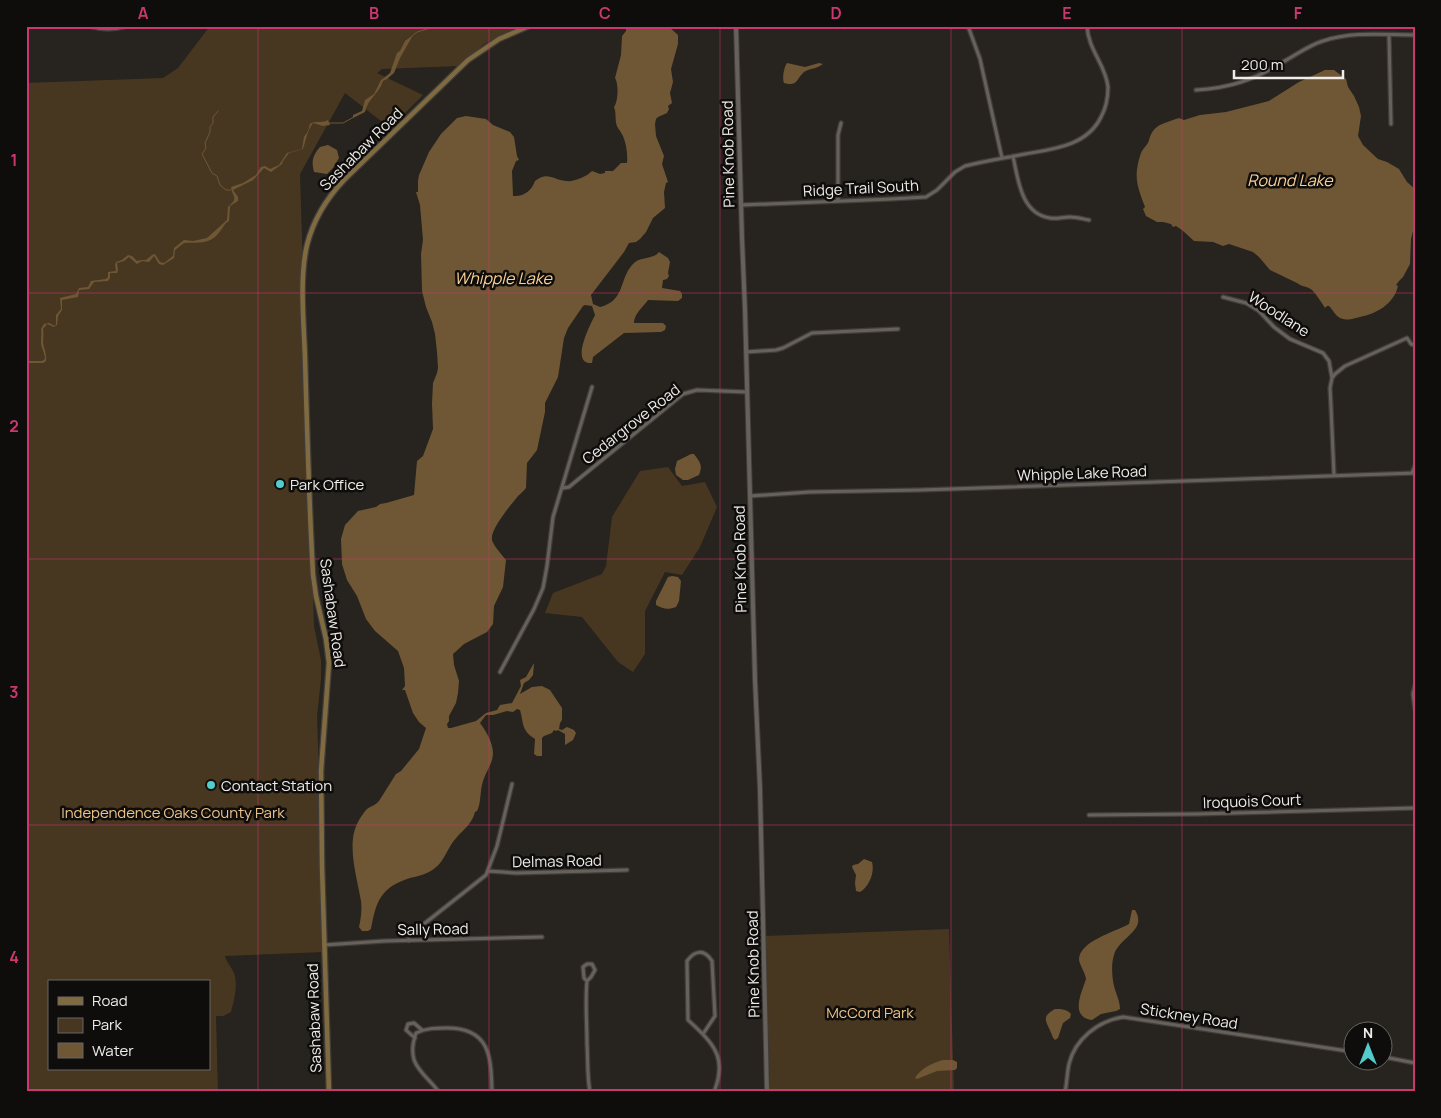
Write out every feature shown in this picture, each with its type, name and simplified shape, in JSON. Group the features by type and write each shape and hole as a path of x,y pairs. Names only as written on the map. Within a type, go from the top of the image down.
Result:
{"main road":[{"name":"Sashabaw Road","path":"329,1092 321,844 321,757 329,662 326,639 314,590 312,568 304,300 304,266 307,247 322,210 344,180 474,56 499,39 529,26"}],"street":[{"path":"89,26 114,29 127,26"},
{"name":"Pine Knob Road","path":"736,26 754,680 760,789 767,1092"},
{"path":"968,26 980,59 1002,158"},
{"name":"Ridge Trail South","path":"741,205 926,196 932,194 950,175 960,168 1050,149 1077,141 1090,132 1100,120 1106,105 1108,86 1101,65 1089,40 1087,26"},
{"path":"1196,90 1215,89 1249,80 1315,44 1338,37 1360,34 1415,35"},
{"path":"1389,35 1392,124"},
{"path":"838,200 838,135 840,123"},
{"path":"1013,156 1020,189 1031,209 1049,218 1089,220"},
{"name":"Woodlane","path":"1223,297 1246,303 1259,311 1274,327 1290,339 1323,353 1329,361 1332,378"},
{"path":"746,352 783,348 812,333 898,329"},
{"path":"1334,475 1330,388 1332,378 1345,366 1407,338 1411,344 1415,345"},
{"path":"500,672 534,609 543,588 553,517 592,387"},
{"name":"Cedargrove Road","path":"562,488 575,482 683,394 697,390 747,392"},
{"path":"1413,473 1415,466"},
{"name":"Whipple Lake Road","path":"750,496 809,492 929,490 1413,473"},
{"path":"1415,686 1415,709"},
{"path":"409,941 409,938 415,931 488,872 497,846 512,784"},
{"name":"Iroquois Court","path":"1089,815 1415,808"},
{"name":"Delmas Road","path":"488,872 541,873 626,870"},
{"name":"Sally Road","path":"324,944 542,938"},
{"path":"703,1034 714,1016 714,1007 712,961 708,955 700,952 692,954 686,961 688,1020 703,1034 717,1052 720,1066 719,1078 714,1092"},
{"path":"587,981 595,970 592,964 587,964 583,967 584,978 587,981 590,1092"},
{"name":"Stickney Road","path":"1065,1092 1069,1064 1077,1045 1086,1035 1114,1018 1123,1017 1344,1050"},
{"path":"415,1038 406,1030 408,1024 414,1023 423,1030"},
{"path":"439,1092 422,1074 416,1063 413,1049 416,1033 423,1030 462,1029 476,1035 483,1041 490,1058 492,1092"},
{"path":"1394,1059 1415,1062"}],"green space":[{"name":"Independence Oaks County Park","path":"210,26 521,26 484,44 459,66 382,69 377,73 423,95 390,128 345,93 300,174 314,626 321,660 317,716 325,952 225,956 235,976 236,986 231,1012 223,1016 216,1016 218,1092 26,1092 26,83 163,78 178,68"},
{"path":"668,467 682,486 705,482 717,507 700,547 682,575 665,572 645,611 645,654 633,672 618,662 582,617 545,613 553,593 602,574 606,566 612,517 640,471"},
{"name":"McCord Park","path":"949,929 954,1092 770,1092 765,936"}],"water":[{"name":"Whipple Lake","path":"626,26 668,26 678,35 678,44 671,69 673,82 670,93 672,103 668,106 667,113 658,117 655,124 656,136 664,156 662,164 668,182 664,192 665,208 653,218 640,239 629,243 591,295 593,304 600,307 608,304 618,295 632,265 638,260 653,256 659,252 668,258 670,262 669,276 663,280 662,288 680,291 682,298 678,301 648,300 637,314 634,323 663,323 666,326 665,330 661,332 624,333 593,357 592,363 585,362 582,357 582,351 586,334 595,315 592,306 583,306 568,328 564,338 558,377 545,403 545,412 537,450 527,463 526,488 502,517 492,535 494,545 506,560 503,587 494,606 493,624 487,632 464,644 453,654 459,681 458,693 447,724 448,728 451,728 476,721 486,713 497,710 500,705 512,703 521,686 520,680 526,677 534,663 533,675 524,683 520,694 532,687 542,686 550,690 562,708 562,720 559,729 562,730 567,727 576,733 573,740 565,745 565,734 554,730 542,738 542,756 537,756 534,754 535,739 525,730 520,710 486,715 480,723 491,742 493,758 481,788 477,811 438,865 420,876 392,886 386,891 375,910 371,929 362,931 359,927 361,904 353,850 355,831 359,820 367,809 379,801 396,774 401,771 419,749 426,728 413,713 405,690 402,690 405,686 404,668 398,651 375,631 366,619 357,596 347,580 342,564 341,539 345,525 358,511 414,495 417,461 423,456 433,429 433,383 438,368 435,334 422,291 421,254 423,240 420,205 416,192 418,192 419,175 429,152 441,134 457,118 466,116 486,119 493,125 510,132 514,137 519,160 516,161 512,171 513,196 527,192 535,181 540,178 547,176 573,181 592,171 600,174 605,173 605,171 613,171 621,163 627,163 625,142 617,125 614,107 618,93 615,78 621,55 622,36 626,31"},
{"path":"413,35 394,73 383,81 366,107 365,112 353,118 353,115 362,111 365,100 374,94 381,80 390,73 397,53 405,41"},
{"path":"787,63 805,67 819,63 823,64 804,72 796,82 789,84 784,83 783,78"},
{"name":"Round Lake","path":"1325,70 1334,70 1346,79 1348,87 1359,107 1361,116 1358,136 1363,145 1378,159 1399,169 1407,182 1415,189 1415,223 1411,239 1410,264 1396,285 1398,286 1393,298 1378,311 1366,316 1350,319 1340,318 1329,306 1325,308 1312,290 1270,270 1253,252 1229,244 1223,246 1213,242 1194,241 1176,226 1173,227 1171,224 1157,222 1146,216 1137,181 1137,168 1141,153 1153,131 1158,126 1179,118 1184,120 1269,101 1299,82"},
{"path":"328,120 330,125 323,126 313,123 303,149 289,153 282,164 271,172 264,168 253,180 233,190 238,197 238,201 230,206 229,221 213,238 205,242 184,243 175,250 174,258 163,265 159,264 154,256 149,262 142,261 137,264 129,257 117,263 117,273 110,273 108,281 94,282 89,289 79,290 78,297 62,300 62,310 58,316 57,325 54,327 47,324 43,329 46,361 43,363 26,363 27,361 42,361 45,359 41,344 41,329 44,324 49,323 55,326 56,315 61,309 60,298 76,294 79,288 88,287 91,281 106,279 108,272 116,271 116,262 128,255 137,261 146,260 155,254 160,262 164,263 173,256 174,248 184,240 193,241 207,238 227,220 228,207 234,199 231,187 243,183 256,175 261,167 265,166 270,169 279,165 287,153 302,149 304,137 310,124 314,122"},
{"path":"328,145 337,150 339,158 327,174 314,172 314,156 320,147"},
{"path":"694,454 701,466 700,472 699,475 683,480 676,475 677,461"},
{"path":"668,577 678,577 681,581 679,601 676,607 670,609 663,608 656,605 656,601"},
{"path":"864,859 872,862 873,870 869,883 860,892 856,891 856,875 852,867"},
{"path":"1132,910 1135,910 1138,923 1117,949 1112,962 1113,982 1120,1009 1101,1014 1092,1020 1085,1018 1079,1009 1080,997 1086,979 1079,960 1081,953 1091,942 1129,924"},
{"path":"1055,1009 1064,1010 1071,1014 1070,1018 1063,1023 1058,1038 1055,1040 1046,1017"},
{"path":"943,1060 957,1062 957,1068 955,1070 937,1071 917,1079 915,1078 927,1066"}],"waterway":[{"path":"412,36 417,32 437,26"},
{"path":"440,26 449,26"},
{"path":"218,111 213,117 213,123 205,143 206,148 202,154 212,173 217,176 220,185 226,190 231,190"},
{"path":"328,123 343,123 354,117"}],"place":[{"name":"Park Office","path":"280,484"},
{"name":"Contact Station","path":"211,785"}]}
